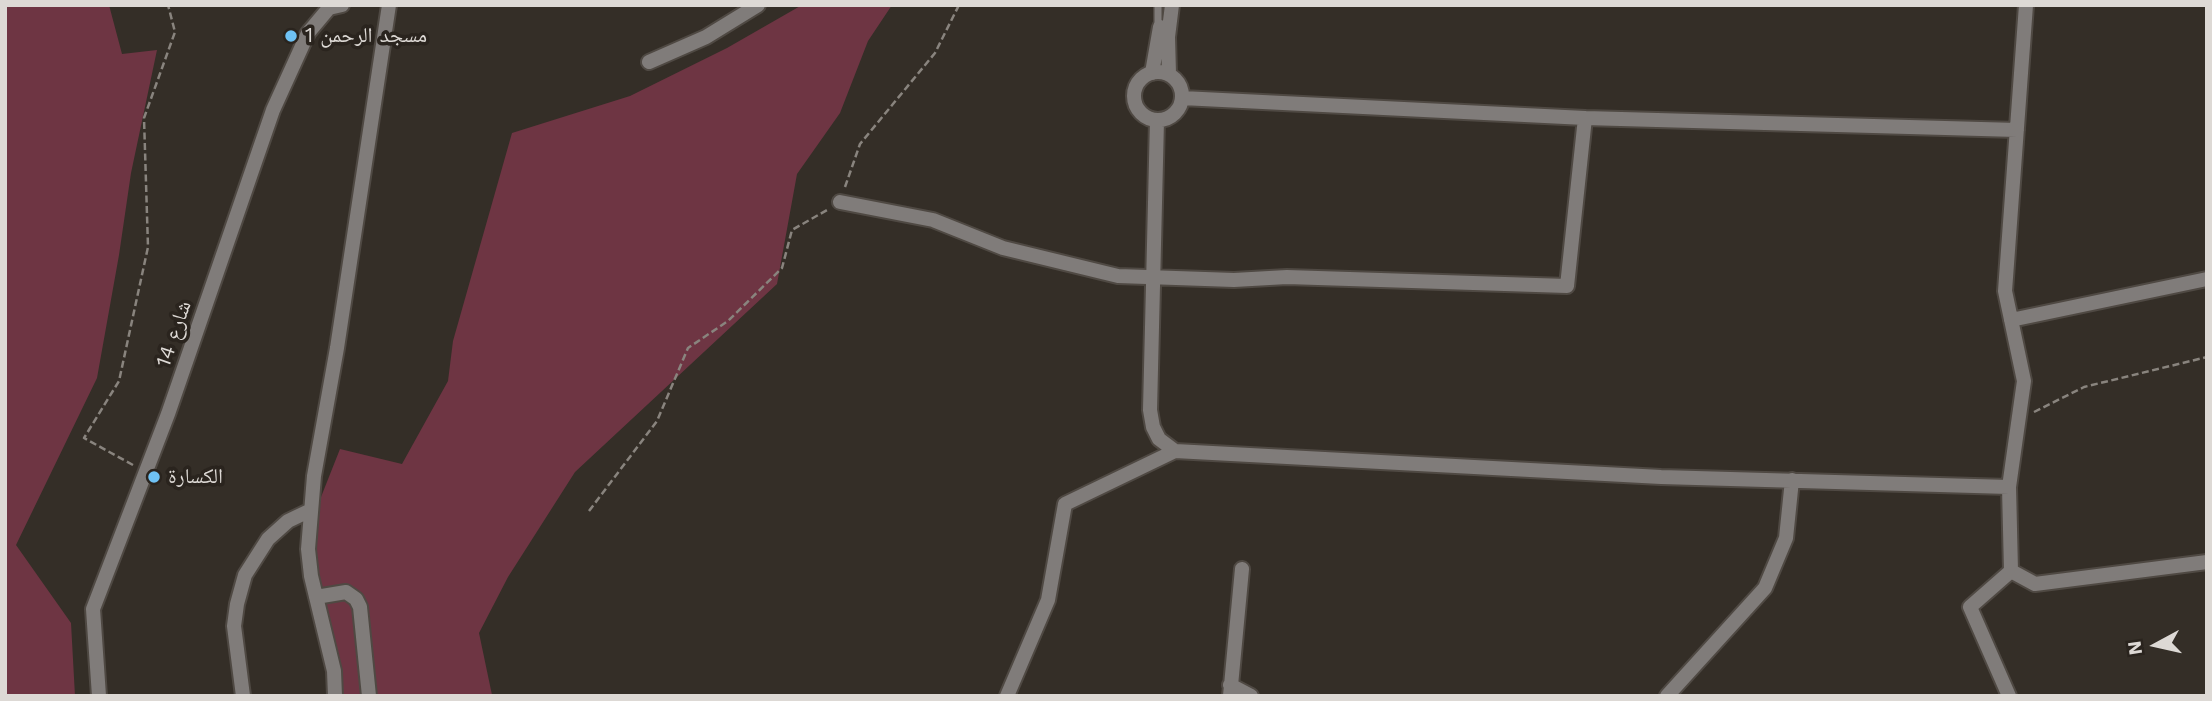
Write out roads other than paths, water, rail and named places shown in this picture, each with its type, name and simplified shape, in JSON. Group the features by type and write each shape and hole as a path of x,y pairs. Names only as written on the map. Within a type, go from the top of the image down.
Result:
{"street":[{"name":"شارع 14","path":"99,696 93,609 168,414 273,110 308,33 330,8 342,5"},
{"path":"335,696 334,671 311,576 308,549 314,476 337,348 388,5"},
{"path":"649,62 706,37 758,5"},
{"path":"1152,73 1161,5"},
{"path":"1169,74 1168,37 1172,5"},
{"path":"2011,571 2009,487 2024,381 2006,291 2026,5"},
{"path":"1152,73 1169,74 1180,84 1182,98 1177,112 1164,119 1150,118 1139,109 1135,96 1138,83 1152,73"},
{"path":"1182,98 1585,118 2017,130"},
{"path":"840,202 933,220 1003,248 1118,276 1234,280 1287,277 1567,286 1585,118"},
{"path":"1157,120 1150,410 1153,427 1159,439 1174,451"},
{"path":"2011,320 2207,279"},
{"path":"1007,696 1048,600 1065,504 1174,451 1661,477 2009,487"},
{"path":"1667,696 1765,588 1786,538 1792,480"},
{"path":"243,696 234,626 244,575 268,539 288,521 311,510"},
{"path":"2011,571 2035,584 2207,562"},
{"path":"1242,569 1230,690 1251,696"},
{"path":"2009,696 1970,607 2011,571"},
{"path":"316,597 346,592 356,599 360,607 369,696"}],"place":[{"name":"مسجد الرحمن 1","path":"291,36"},
{"name":"الكسارة","path":"154,477"}]}
